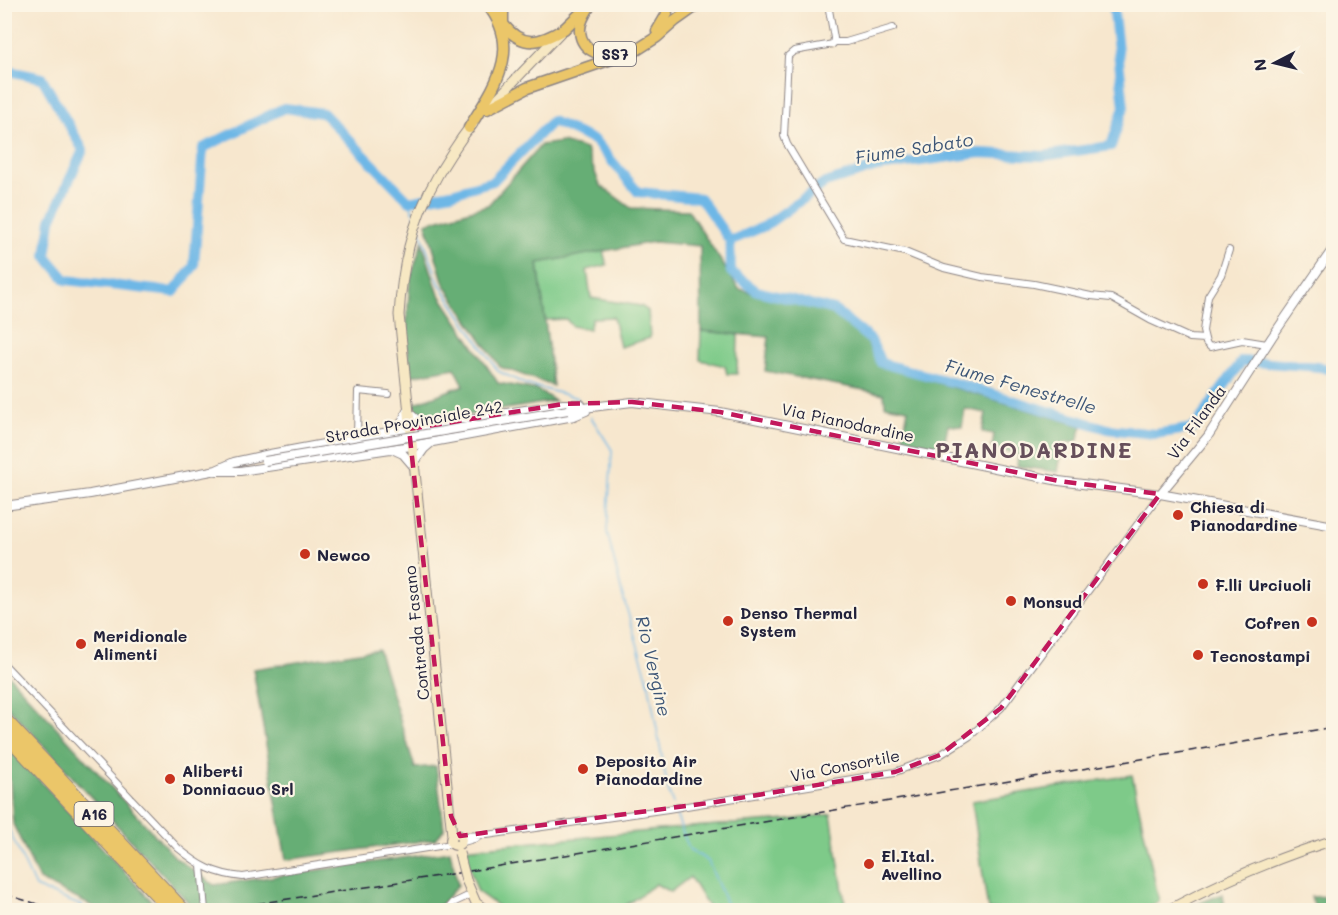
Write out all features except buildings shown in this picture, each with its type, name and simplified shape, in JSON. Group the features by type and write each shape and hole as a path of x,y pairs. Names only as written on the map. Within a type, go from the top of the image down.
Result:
{"highway":[{"name":"A16","path":"4,718 184,910"},
{"name":"A16","path":"4,733 170,910"}],"main road":[{"path":"469,128 498,81 504,61 500,27 487,4"},
{"path":"503,4 503,24 516,37 535,42 545,40 564,29"},
{"name":"SS7","path":"564,29 590,4"},
{"name":"SS7","path":"590,4 582,20 580,31 588,47 595,53 604,55 623,51 651,37 664,22 667,14 666,4"},
{"path":"487,109 526,88 609,62 635,51 699,4"},
{"name":"Contrada Fasano","path":"456,841 432,649 415,465 407,411 399,315 400,294 416,218 440,170 469,128 564,29"},
{"path":"1168,910 1204,891 1277,859 1334,840"},
{"path":"456,841 472,894 476,903 486,910"}],"street":[{"path":"828,4 835,42"},
{"path":"893,28 846,42 835,42 794,51 788,56 784,136 840,234 848,241 905,252 944,268 982,277 1034,284 1091,297 1111,298 1150,320 1190,338 1205,339"},
{"path":"1229,250 1221,275 1208,296 1203,331 1210,347 1242,340 1267,344 1334,248"},
{"name":"Via Filanda","path":"1160,494 1208,436 1267,344"},
{"path":"357,437 358,391 388,394"},
{"name":"Via Pianodardine","path":"603,405 632,402 720,411 1059,481 1160,494 1334,526"},
{"path":"214,471 234,462 357,437 563,404 603,405"},
{"path":"4,506 90,494 214,471 240,471 411,446 574,416 603,405"},
{"name":"Strada Provinciale 242","path":"214,471 603,405"},
{"path":"394,431 401,424 407,411 424,426"},
{"path":"391,449 403,454 415,465 424,448 435,441"},
{"name":"Via Consortile","path":"4,664 178,848 201,866 224,875 243,878 487,835 669,809 667,809 895,772 940,755 970,736 1001,708 1160,494"},
{"path":"201,866 204,907"},
{"path":"447,910 453,903 472,894"}],"highlighted area":[{"path":"632,402 720,412 1059,481 1160,494 1001,708 940,755 895,772 716,802 460,836 451,816 409,429 563,404"}],"green space":[{"path":"562,142 586,149 600,185 631,208 688,210 739,289 832,313 865,339 879,365 1082,426 1077,442 1063,443 1058,472 1017,466 1018,454 992,448 994,434 982,432 986,413 965,409 962,427 948,425 943,451 902,443 908,409 885,405 884,394 765,371 769,337 701,331 700,246 654,242 538,263 553,386 500,367 444,284 426,223 488,205 541,145"},
{"path":"422,242 438,292 498,383 538,390 555,401 427,422 414,415 413,404 464,385 455,368 410,376 406,332 410,280"},
{"path":"603,251 607,265 587,270 591,298 641,306 648,311 650,338 620,347 613,317 592,318 589,329 572,326 566,319 545,320 538,263"},
{"path":"701,331 738,334 737,374 727,374 725,366 700,360"},
{"path":"378,649 415,768 436,766 444,829 436,839 286,860 253,669"},
{"path":"5,671 175,857 214,885 450,851 458,885 436,910 195,910 5,704"},
{"path":"4,743 160,910 95,910 92,906 39,880 13,824 10,781 5,774"},
{"path":"1132,775 1159,901 1146,910 988,910 972,801"},
{"path":"831,814 846,910 710,910 690,877 670,892 656,884 619,910 503,910 478,892 463,849 789,820"},
{"path":"1223,894 1225,910 1181,910"},
{"path":"1333,896 1333,910 1316,910 1311,897"}],"waterway":[{"name":"Fiume Sabato","path":"4,70 42,78 83,150 51,220 46,256 66,280 174,292 194,266 203,148 284,108 323,113 409,201 452,193 493,181 552,121 595,141 638,192 700,198 730,241 765,226 825,183 877,167 980,153 1043,156 1111,146 1124,107 1113,4"},
{"name":"Rio Vergine","path":"409,201 415,216"},
{"name":"Rio Vergine","path":"419,226 439,283 498,371 525,384 578,398"},
{"name":"Fiume Fenestrelle","path":"730,241 731,272 757,291 834,310 871,340 881,363 1108,429 1155,434 1194,428 1242,361 1320,367 1334,371"},
{"name":"Rio Vergine","path":"591,417 612,450 607,532 622,593 648,680 668,790 673,804"},
{"path":"4,784 8,828 35,887 82,906 85,910"},
{"name":"Rio Vergine","path":"675,812 689,849 708,861 729,910"}],"railway":[{"path":"216,910 451,874 1334,727"},
{"path":"4,894 57,910"}],"place":[{"name":"Chiesa di Pianodardine","path":"1178,515"},
{"name":"Newco","path":"305,554"},
{"name":"F.lli Urciuoli","path":"1203,584"},
{"name":"Monsud","path":"1011,601"},
{"name":"Denso Thermal System","path":"728,621"},
{"name":"Cofren","path":"1312,622"},
{"name":"Meridionale Alimenti","path":"81,644"},
{"name":"Tecnostampi","path":"1198,655"},
{"name":"Deposito Air Pianodardine","path":"583,769"},
{"name":"Aliberti Donniacuo Srl","path":"170,779"},
{"name":"El.Ital. Avellino","path":"869,864"}],"district":[{"name":"PIANODARDINE","path":"1034,449"}]}
